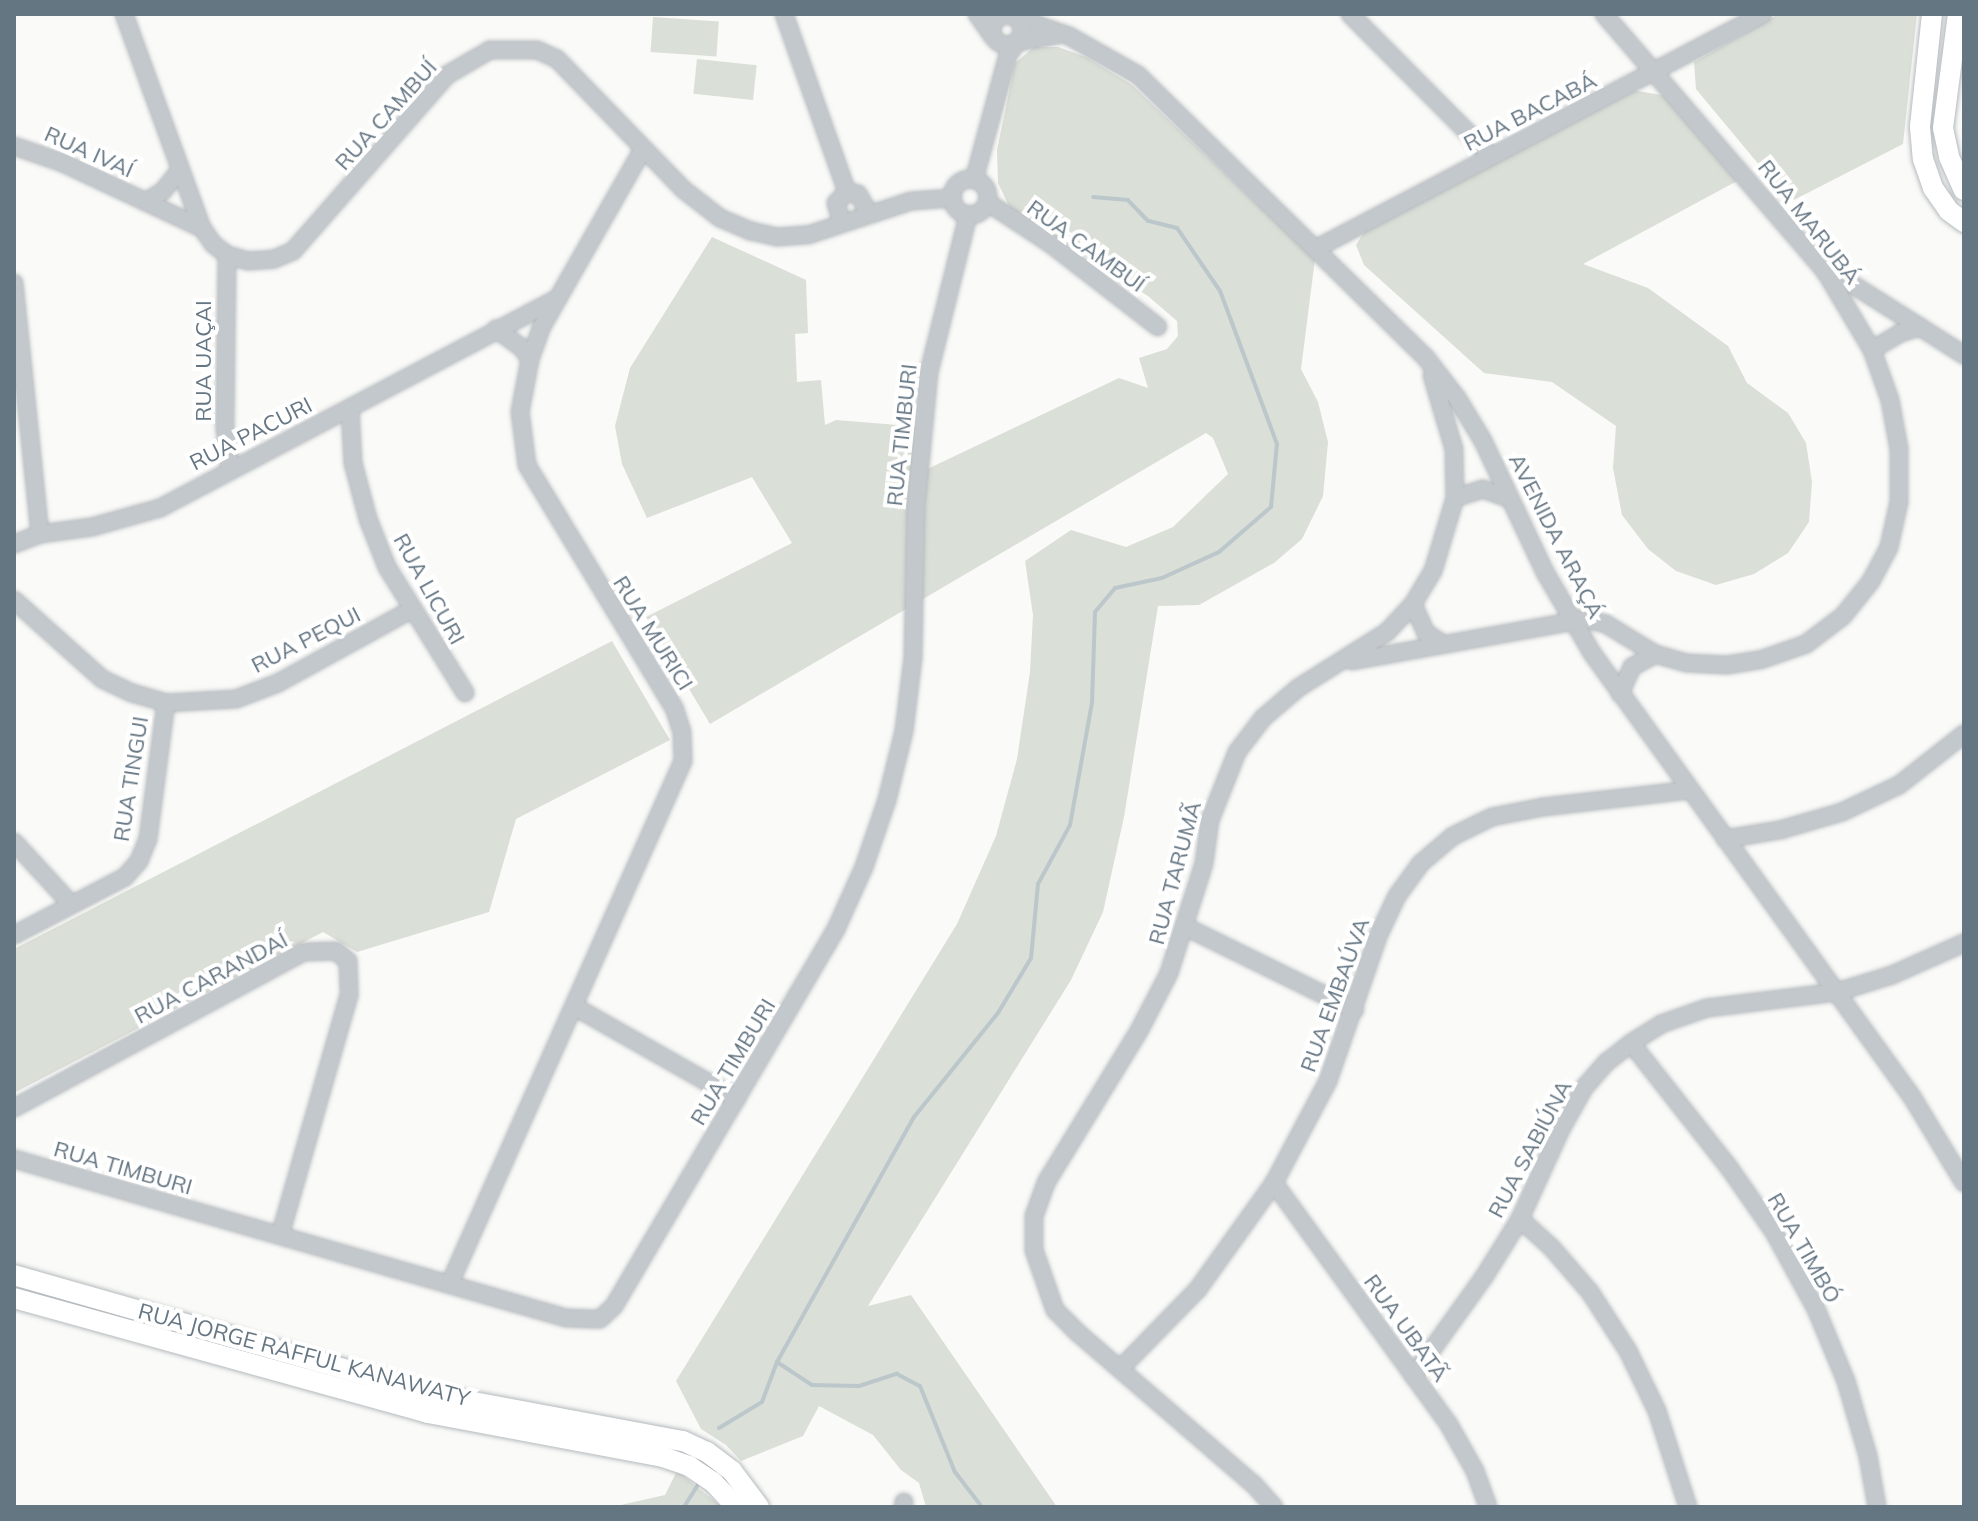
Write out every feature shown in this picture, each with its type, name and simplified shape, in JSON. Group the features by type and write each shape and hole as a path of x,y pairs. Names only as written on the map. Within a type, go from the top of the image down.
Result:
{"main road":[{"path":"1932,14 1920,127 1923,159 1933,188 1949,211 1964,222"},
{"path":"1958,14 1943,128 1949,157 1964,190"},
{"name":"RUA JORGE RAFFUL KANAWATY","path":"14,1275 431,1394 683,1441 707,1452 732,1471 759,1507"},
{"name":"RUA JORGE RAFFUL KANAWATY","path":"14,1298 428,1413 663,1457 689,1466 713,1482 736,1507"}],"street":[{"path":"124,14 202,228 213,244 227,255"},
{"path":"784,14 847,192"},
{"path":"977,14 1003,45 1034,36 1069,36"},
{"path":"1350,14 1491,156"},
{"name":"RUA MARUBÁ","path":"1343,663 1572,619 1606,624 1655,654 1687,663 1727,665 1763,659 1806,644 1843,616 1871,581 1889,547 1899,502 1899,449 1890,400 1872,350 1825,271 1622,31 1604,14"},
{"name":"RUA BACABÁ","path":"1317,248 1763,14"},
{"path":"974,180 1000,74 1022,27 1009,15 999,18 992,26 1000,74"},
{"name":"AVENIDA ARAÇÁ","path":"1009,15 1069,36 1138,75 1426,358 1477,430 1572,619 1620,694 1912,1097 1964,1183"},
{"name":"RUA CAMBUÍ","path":"227,255 248,261 274,259 293,251 447,75 490,50 537,50 557,59 684,190 720,218 751,231 777,237 808,235 869,213"},
{"name":"RUA IVAÍ","path":"14,146 63,163 202,228"},
{"name":"RUA MURICI","path":"450,1283 676,784 683,761 682,732 674,708 527,465 520,412 530,359 557,299 643,149"},
{"name":"RUA IVAÍ","path":"146,202 163,191 180,170"},
{"path":"974,180 987,191 987,202 978,213 968,215 957,209 953,198 959,184 974,180"},
{"path":"847,192 861,197 869,213 911,201 953,198"},
{"path":"842,223 836,203 847,192"},
{"name":"RUA CAMBUÍ","path":"987,202 1051,244 1158,327"},
{"name":"RUA TIMBURI","path":"14,1159 566,1318 600,1319 614,1306 836,929 864,867 887,800 904,731 913,658 916,506 929,372 968,215"},
{"name":"RUA UAÇAI","path":"227,255 225,428 230,468"},
{"path":"1825,271 1964,355"},
{"path":"14,283 40,534"},
{"name":"RUA PACURI","path":"14,544 40,534 92,527 160,508 230,468 557,299"},
{"path":"1872,350 1900,333 1920,327"},
{"path":"496,329 521,347 530,359"},
{"name":"RUA TARUMÃ","path":"1274,1507 1253,1484 1055,1310 1034,1250 1034,1216 1047,1181 1140,1029 1169,973 1204,863 1210,820 1237,752 1263,718 1286,698 1387,632 1413,604 1433,571 1455,498 1454,449 1444,405 1426,358"},
{"name":"RUA LICURI","path":"350,408 353,463 368,519 387,567 465,693"},
{"path":"1455,498 1483,489 1510,499"},
{"name":"RUA PEQUI","path":"14,600 102,679 132,693 166,703 203,703 250,693 278,683 411,610"},
{"path":"1413,604 1426,633 1440,642"},
{"path":"1620,694 1632,667 1655,654"},
{"name":"RUA TINGUI","path":"14,935 125,877 139,861 148,839 166,703"},
{"path":"1725,839 1780,830 1842,812 1899,785 1964,734"},
{"name":"RUA EMBAÚVA","path":"1120,1369 1198,1289 1274,1183 1328,1081 1379,934 1397,896 1420,864 1453,836 1504,814 1689,790"},
{"path":"14,842 71,904"},
{"path":"1186,927 1355,1010"},
{"name":"RUA SABIÚNA","path":"1413,1376 1484,1277 1520,1219 1561,1129 1584,1088 1607,1062 1631,1043 1661,1024 1707,1008 1837,992 1892,975 1964,943"},
{"name":"RUA CARANDAÍ","path":"14,1108 304,952 336,951 348,961 349,995 280,1235"},
{"path":"575,1007 737,1099"},
{"name":"RUA TIMBÓ","path":"1631,1043 1774,1232 1816,1309 1846,1381 1868,1456 1877,1507"},
{"name":"RUA UBATÃ","path":"1274,1183 1449,1425 1475,1471 1488,1507"},
{"path":"1520,1219 1552,1248 1590,1292 1628,1351 1657,1411 1688,1507"}],"shaded area":[{"path":"1779,14 1917,14 1903,144 1790,202 1696,89 1694,62"},
{"path":"653,17 719,22 716,57 651,52"},
{"path":"1034,47 1058,47 1086,57 1131,84 1315,259 1301,369 1318,402 1328,442 1323,496 1302,539 1274,563 1199,605 1158,606 1124,817 1103,912 1071,980 868,1306 911,1295 1057,1507 926,1507 919,1483 901,1470 873,1435 819,1406 803,1436 741,1461 726,1445 701,1429 676,1381 957,924 996,836 1017,759 1030,672 1033,615 1025,561 1071,530 1126,547 1173,527 1228,474 1213,438 1206,433 710,724 646,617 792,543 752,477 647,518 622,464 615,426 630,368 712,237 806,280 808,333 795,334 797,382 821,380 825,425 836,420 922,427 919,473 1119,378 1148,388 1139,358 1167,349 1178,336 1177,321 1148,296 1010,208 998,183 997,150 1015,63"},
{"path":"697,59 757,65 753,100 693,94"},
{"path":"1632,90 1667,96 1739,180 1583,264 1648,288 1728,346 1747,383 1788,413 1806,443 1812,482 1809,522 1788,553 1754,574 1716,585 1676,571 1648,549 1622,515 1613,468 1616,426 1552,382 1484,373 1364,265 1356,245 1366,229"},
{"path":"612,641 670,740 516,819 489,912 357,952 323,932 14,1093 14,949"},
{"path":"677,1471 722,1507 612,1507 665,1495"}],"waterway":[{"path":"719,1428 762,1402 777,1362 914,1117 998,1013 1031,958 1038,884 1070,825 1092,703 1095,612 1115,588 1162,578 1219,552 1271,507 1277,444 1220,291 1177,228 1148,221 1128,200 1093,197"},
{"path":"777,1362 812,1385 859,1386 897,1374 920,1386 955,1472 982,1507"},
{"path":"684,1507 698,1485"}]}
